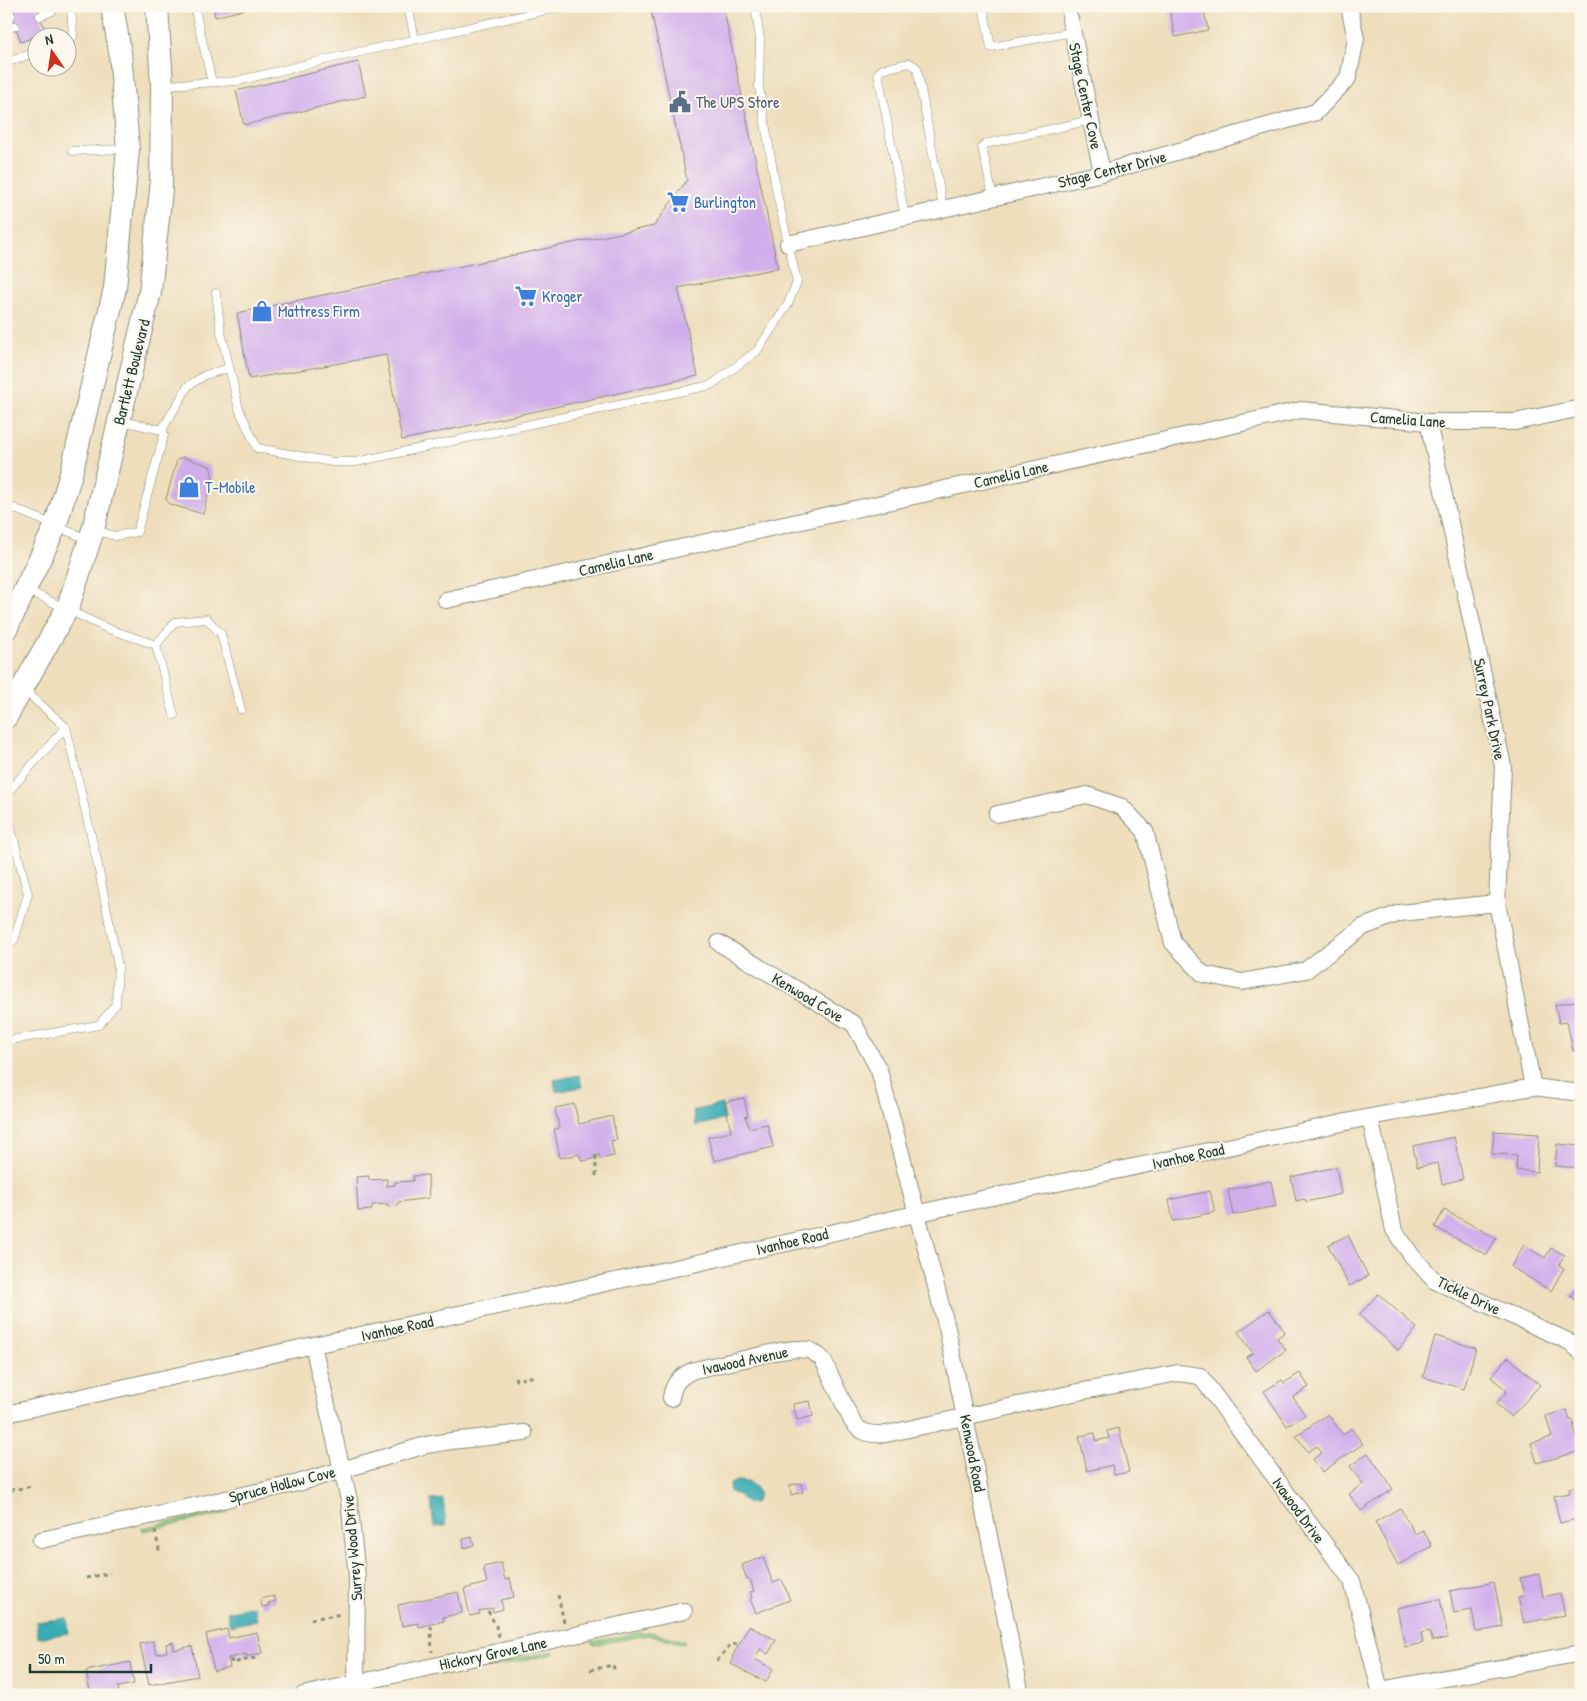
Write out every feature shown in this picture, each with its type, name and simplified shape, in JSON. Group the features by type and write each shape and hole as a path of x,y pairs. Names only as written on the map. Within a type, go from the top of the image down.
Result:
{"main road":[{"name":"Bartlett Boulevard","path":"6,628 16,599 55,527 72,470 115,288 128,149 120,52 112,6"},
{"name":"Bartlett Boulevard","path":"6,717 67,609 92,535 150,292 160,190 162,85 157,6"}],"street":[{"name":"Stage Center Drive","path":"788,244 1102,173 1316,112 1348,78 1356,38 1349,6"},
{"name":"Stage Center Cove","path":"1069,19 1102,173"},
{"name":"Camelia Lane","path":"446,600 1301,410 1428,422 1515,422 1581,408"},
{"name":"Surrey Park Drive","path":"1428,422 1503,766 1497,903 1533,1087"},
{"path":"997,814 1087,795 1122,807 1145,831 1174,943 1203,974 1242,982 1306,970 1363,927 1400,913 1497,903"},
{"name":"Kenwood Cove","path":"719,943 854,1024 879,1070 894,1131 918,1213"},
{"name":"Ivanhoe Road","path":"6,1414 918,1213 1370,1117 1533,1087 1581,1093"},
{"name":"Tickle Drive","path":"1370,1117 1394,1230 1412,1256 1435,1281 1570,1342 1581,1352"},
{"name":"Kenwood Road","path":"918,1213 947,1328 1021,1695"},
{"name":"Surrey Wood Drive","path":"313,1345 350,1500 358,1577 356,1689"},
{"name":"Ivawood Avenue","path":"671,1398 672,1388 677,1380 694,1370 780,1351 803,1349 814,1352 823,1360 852,1421 856,1427 871,1435 886,1434 966,1417"},
{"name":"Ivawood Drive","path":"966,1417 1078,1392 1178,1373 1200,1376 1352,1581 1380,1690 1581,1654"},
{"name":"Spruce Hollow Cove","path":"41,1540 298,1483 426,1445 524,1433"},
{"name":"Hickory Grove Lane","path":"303,1695 356,1689 684,1611"}],"lane":[{"path":"40,16 52,11 54,6"},
{"path":"71,6 72,28"},
{"path":"194,6 212,82"},
{"path":"408,6 416,39"},
{"path":"162,85 236,81 564,6"},
{"path":"216,293 221,332 239,409 257,448 332,462 356,462 711,385 757,351 783,312 797,282 777,194 758,87 760,39 755,6"},
{"path":"983,6 991,47 1069,19"},
{"path":"6,29 15,26"},
{"path":"6,63 28,55"},
{"path":"905,217 878,73 883,69 910,63 917,68 943,208"},
{"path":"994,197 982,147 985,144 1091,120"},
{"path":"72,150 128,149"},
{"path":"6,505 55,527 92,535 115,536 137,532 164,435 162,430 188,386 205,375 229,368"},
{"path":"120,420 162,430"},
{"path":"16,599 67,609 106,628 156,645"},
{"path":"156,645 175,622 207,619 221,634 241,709"},
{"path":"156,645 174,715"},
{"path":"6,1040 99,1025 116,1004 118,966 97,860 66,727 22,688"},
{"path":"6,794 66,727"},
{"path":"6,809 28,894 6,945"}],"path":[{"path":"596,1156 596,1176"},
{"path":"515,1376 516,1380 536,1376"},
{"path":"12,1488 12,1490 33,1486"},
{"path":"155,1531 160,1554"},
{"path":"86,1578 110,1573"},
{"path":"558,1595 564,1625"},
{"path":"488,1611 500,1639"},
{"path":"311,1618 346,1614"},
{"path":"431,1626 432,1653"},
{"path":"717,1661 731,1644 737,1644"},
{"path":"231,1659 232,1663 255,1658"},
{"path":"590,1670 613,1665 615,1672"}],"green space":[{"path":"227,1510 228,1513 143,1531 142,1528"},
{"path":"650,1632 684,1641 684,1644 648,1635 594,1645 593,1642 638,1633"},
{"path":"553,1651 554,1654 468,1672 468,1669"}],"water":[{"path":"579,1075 582,1087 556,1092 554,1080"},
{"path":"722,1104 725,1119 696,1126 693,1111"},
{"path":"736,1481 747,1482 755,1487 759,1494 756,1502 748,1504 738,1495 730,1492 729,1485"},
{"path":"443,1499 446,1526 434,1527 431,1500"},
{"path":"254,1606 257,1620 230,1626 227,1612"},
{"path":"67,1618 69,1633 38,1638 36,1622"}],"building":[{"path":"8,6 36,6 44,28 28,28 28,39 21,42"},
{"path":"213,6 254,6 254,7 215,17"},
{"path":"650,6 723,6 778,268 678,288 698,376 402,440 386,355 249,379 237,313 654,226 687,180"},
{"path":"1169,6 1203,6 1208,30 1175,37"},
{"path":"358,62 366,96 244,125 236,91"},
{"name":"T-Mobile","path":"182,457 210,466 213,476 203,514 169,504 166,499 177,460"},
{"path":"1581,1000 1581,1049 1573,1051 1567,1022 1559,1023 1555,1005"},
{"path":"744,1098 748,1116 744,1117 749,1128 767,1124 773,1147 714,1161 708,1137 731,1132 725,1102"},
{"path":"574,1104 579,1124 612,1116 617,1140 611,1141 614,1156 600,1159 599,1155 593,1156 593,1159 582,1161 579,1154 560,1158 554,1129 559,1128 555,1108"},
{"path":"1494,1131 1539,1134 1537,1172 1516,1170 1517,1155 1492,1154"},
{"path":"1454,1137 1463,1179 1442,1184 1438,1163 1417,1167 1413,1146"},
{"path":"1557,1144 1581,1146 1581,1168 1555,1166"},
{"path":"1336,1167 1341,1194 1306,1202 1305,1199 1296,1201 1291,1177"},
{"path":"428,1175 429,1198 398,1202 398,1206 388,1207 388,1204 372,1205 372,1210 358,1211 356,1177 369,1176 369,1180 387,1179 387,1186 395,1185 395,1182 413,1181 413,1176"},
{"path":"1271,1181 1276,1206 1233,1215 1228,1190"},
{"path":"1210,1191 1215,1212 1173,1221 1169,1200"},
{"path":"1444,1210 1496,1238 1487,1255 1435,1227"},
{"path":"1348,1235 1368,1276 1349,1286 1328,1245"},
{"path":"1524,1245 1545,1258 1551,1248 1565,1255 1559,1265 1564,1268 1551,1291 1511,1267"},
{"path":"1581,1283 1581,1305 1570,1296"},
{"path":"1378,1294 1417,1328 1398,1350 1359,1315"},
{"path":"1269,1310 1285,1332 1277,1338 1286,1350 1256,1371 1246,1357 1253,1353 1238,1332"},
{"path":"1435,1336 1476,1348 1464,1389 1423,1377"},
{"path":"1508,1357 1540,1385 1511,1417 1496,1404 1507,1391 1491,1377"},
{"path":"1300,1373 1309,1387 1293,1397 1305,1415 1287,1426 1264,1391 1282,1380 1284,1383"},
{"path":"810,1401 813,1416 797,1420 793,1404"},
{"path":"1567,1410 1570,1420 1572,1420 1581,1451 1537,1463 1531,1443 1552,1437 1546,1416"},
{"path":"1328,1414 1343,1435 1351,1428 1363,1444 1322,1472 1313,1459 1322,1453 1317,1446 1308,1452 1296,1436"},
{"path":"1119,1428 1129,1472 1114,1475 1112,1465 1087,1471 1079,1436 1095,1433 1096,1441 1109,1438 1107,1431"},
{"path":"1368,1453 1393,1489 1361,1511 1349,1494 1363,1484 1350,1466"},
{"path":"801,1483 803,1492 791,1495 790,1485"},
{"path":"1581,1485 1580,1532 1577,1519 1560,1523 1554,1496 1570,1493 1569,1488"},
{"path":"1400,1508 1415,1534 1423,1530 1432,1546 1398,1565 1375,1522"},
{"path":"472,1537 474,1545 464,1548 463,1539"},
{"path":"763,1557 773,1583 782,1580 790,1600 756,1613 750,1599 752,1598 750,1592 754,1591 750,1579 747,1580 742,1565"},
{"path":"501,1563 505,1580 510,1578 514,1597 501,1600 503,1609 493,1612 492,1608 479,1611 480,1614 470,1616 464,1589 487,1583 483,1567"},
{"path":"1539,1574 1543,1597 1560,1593 1565,1615 1524,1623 1518,1597 1524,1596 1520,1578"},
{"path":"1494,1582 1503,1627 1476,1632 1472,1610 1454,1613 1450,1591"},
{"path":"458,1592 462,1613 443,1617 444,1621 419,1627 418,1623 402,1626 398,1605"},
{"path":"274,1596 276,1601 268,1603 269,1606 262,1607 260,1599"},
{"path":"1440,1599 1448,1638 1432,1641 1430,1631 1421,1633 1423,1643 1405,1647 1397,1608"},
{"path":"749,1626 776,1640 768,1654 760,1649 755,1659 773,1669 766,1682 731,1664 734,1658 732,1657"},
{"path":"227,1629 229,1638 257,1632 262,1653 246,1657 246,1654 228,1658 230,1667 214,1671 206,1634"},
{"path":"153,1641 156,1654 167,1652 166,1644 173,1642 174,1650 192,1646 198,1676 149,1685 140,1644"},
{"path":"130,1662 134,1684 118,1687 119,1693 91,1695 86,1671"}],"place":[{"name":"The UPS Store","path":"680,102"},
{"name":"Burlington","path":"678,202"},
{"name":"Kroger","path":"526,296"},
{"name":"Mattress Firm","path":"262,311"},
{"name":"T-Mobile","path":"189,487"}]}
